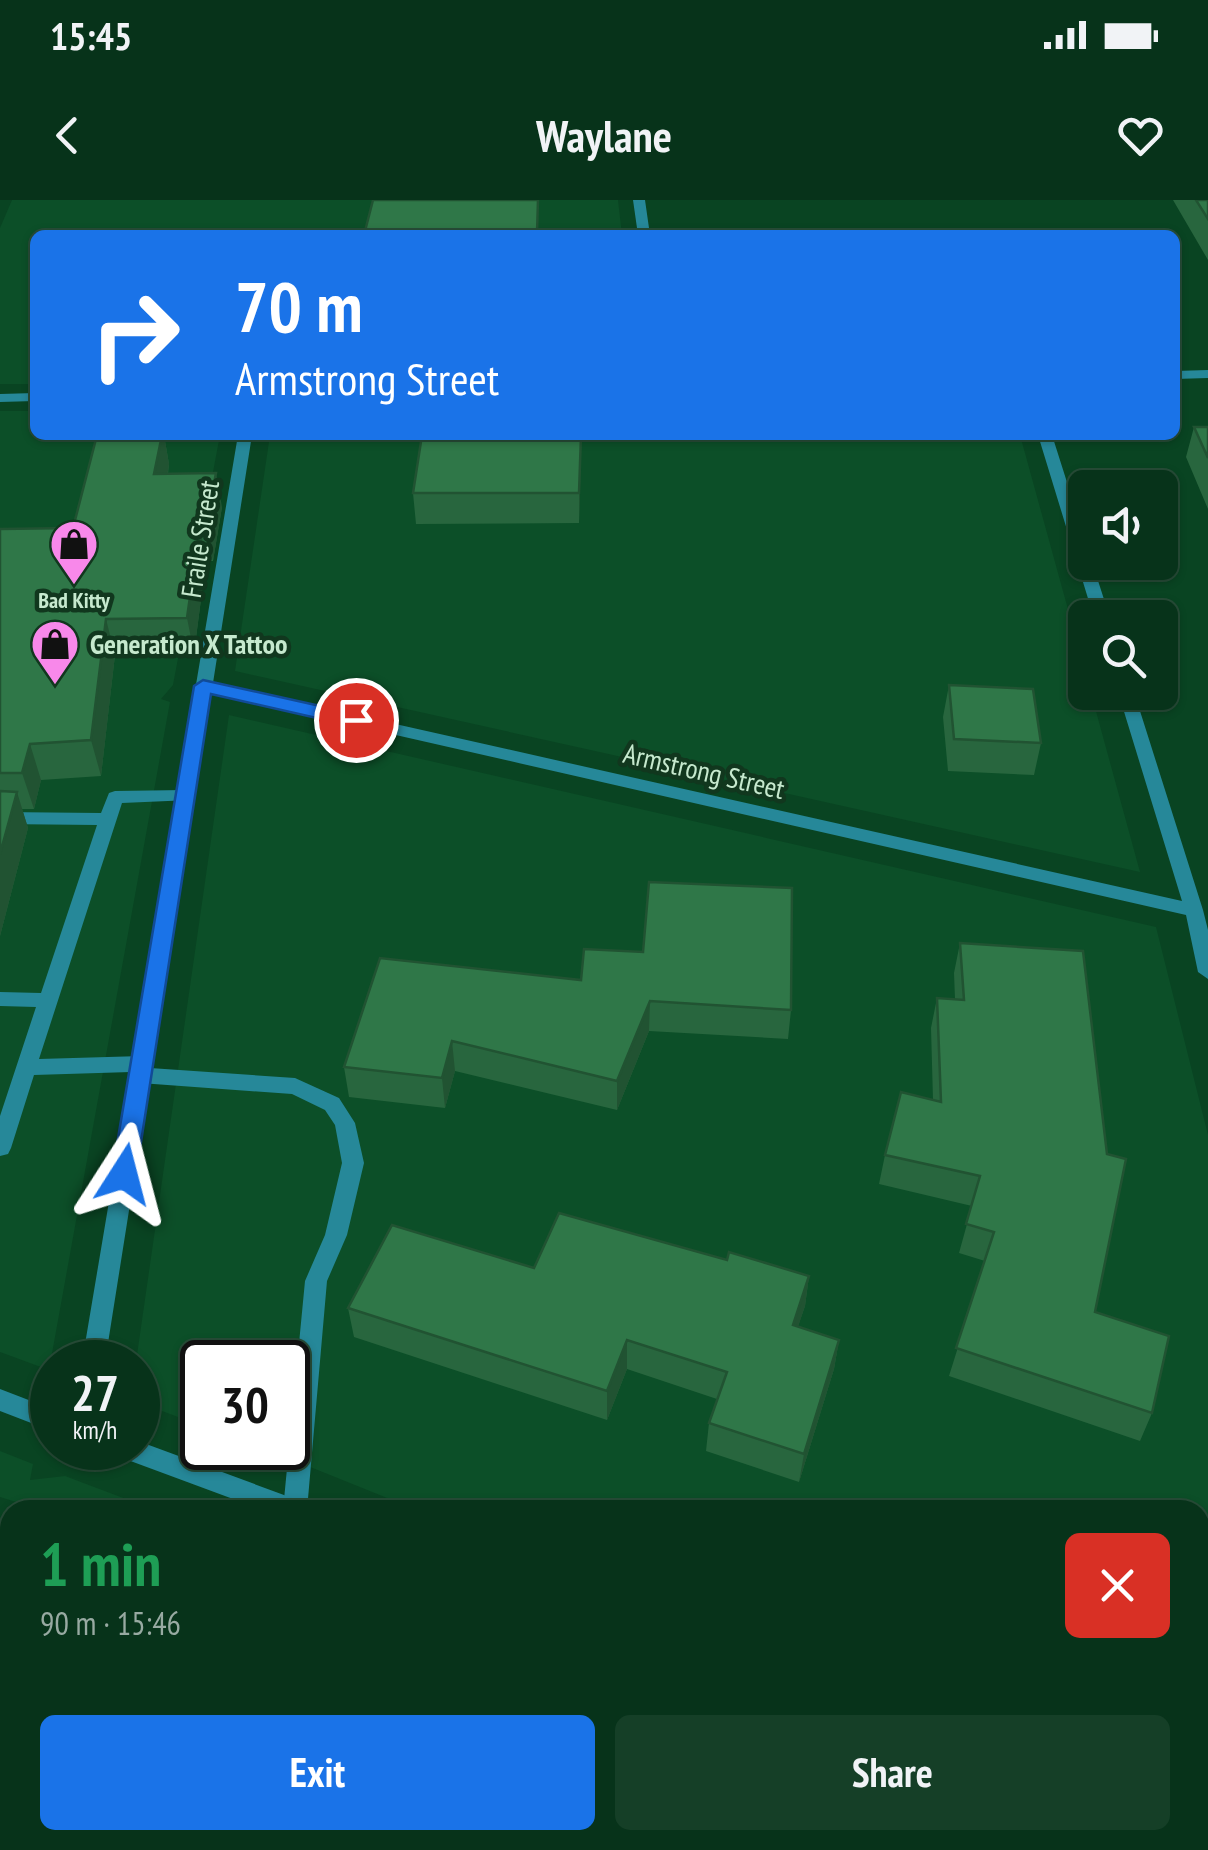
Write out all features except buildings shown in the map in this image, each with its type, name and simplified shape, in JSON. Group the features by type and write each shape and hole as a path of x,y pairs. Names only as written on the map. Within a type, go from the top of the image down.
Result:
{"street":[{"path":"639,200 643,230"},
{"path":"1180,375 1208,374"},
{"path":"0,398 30,397"},
{"name":"Fraile Street","path":"97,1340 244,440"},
{"path":"1047,440 1096,600"},
{"name":"Armstrong Street","path":"203,686 1194,910"},
{"path":"1132,710 1194,910 1208,972"},
{"path":"0,1148 116,797 185,796"},
{"path":"0,818 108,818"},
{"path":"0,999 48,1000"},
{"path":"26,1067 141,1069 295,1086 332,1104 346,1124 353,1163 336,1235 316,1281 296,1500"},
{"path":"0,1400 30,1412"},
{"path":"160,1460 268,1500"}],"shaded area":[{"path":"12,200 618,200 621,230 30,230 30,384 0,384 0,228"},
{"path":"0,411 30,411 30,440 219,440 173,685 161,699 170,702 54,1340 30,1340 30,1363 0,1352"},
{"path":"269,440 1021,440 1068,609 1068,710 1096,710 1140,872 235,671"},
{"path":"229,715 1156,927 1208,1135 1208,1500 392,1500 310,1467 310,1340 180,1340 180,1418 160,1410 160,1340 139,1340"},
{"path":"0,1451 30,1463 30,1480 65,1476 129,1500 0,1497"}],"place":[{"name":"Bad Kitty","path":"74,586"},
{"name":"Generation X Tattoo","path":"55,686"}],"route":[{"path":"124,1174 203,686 356,720"}]}
